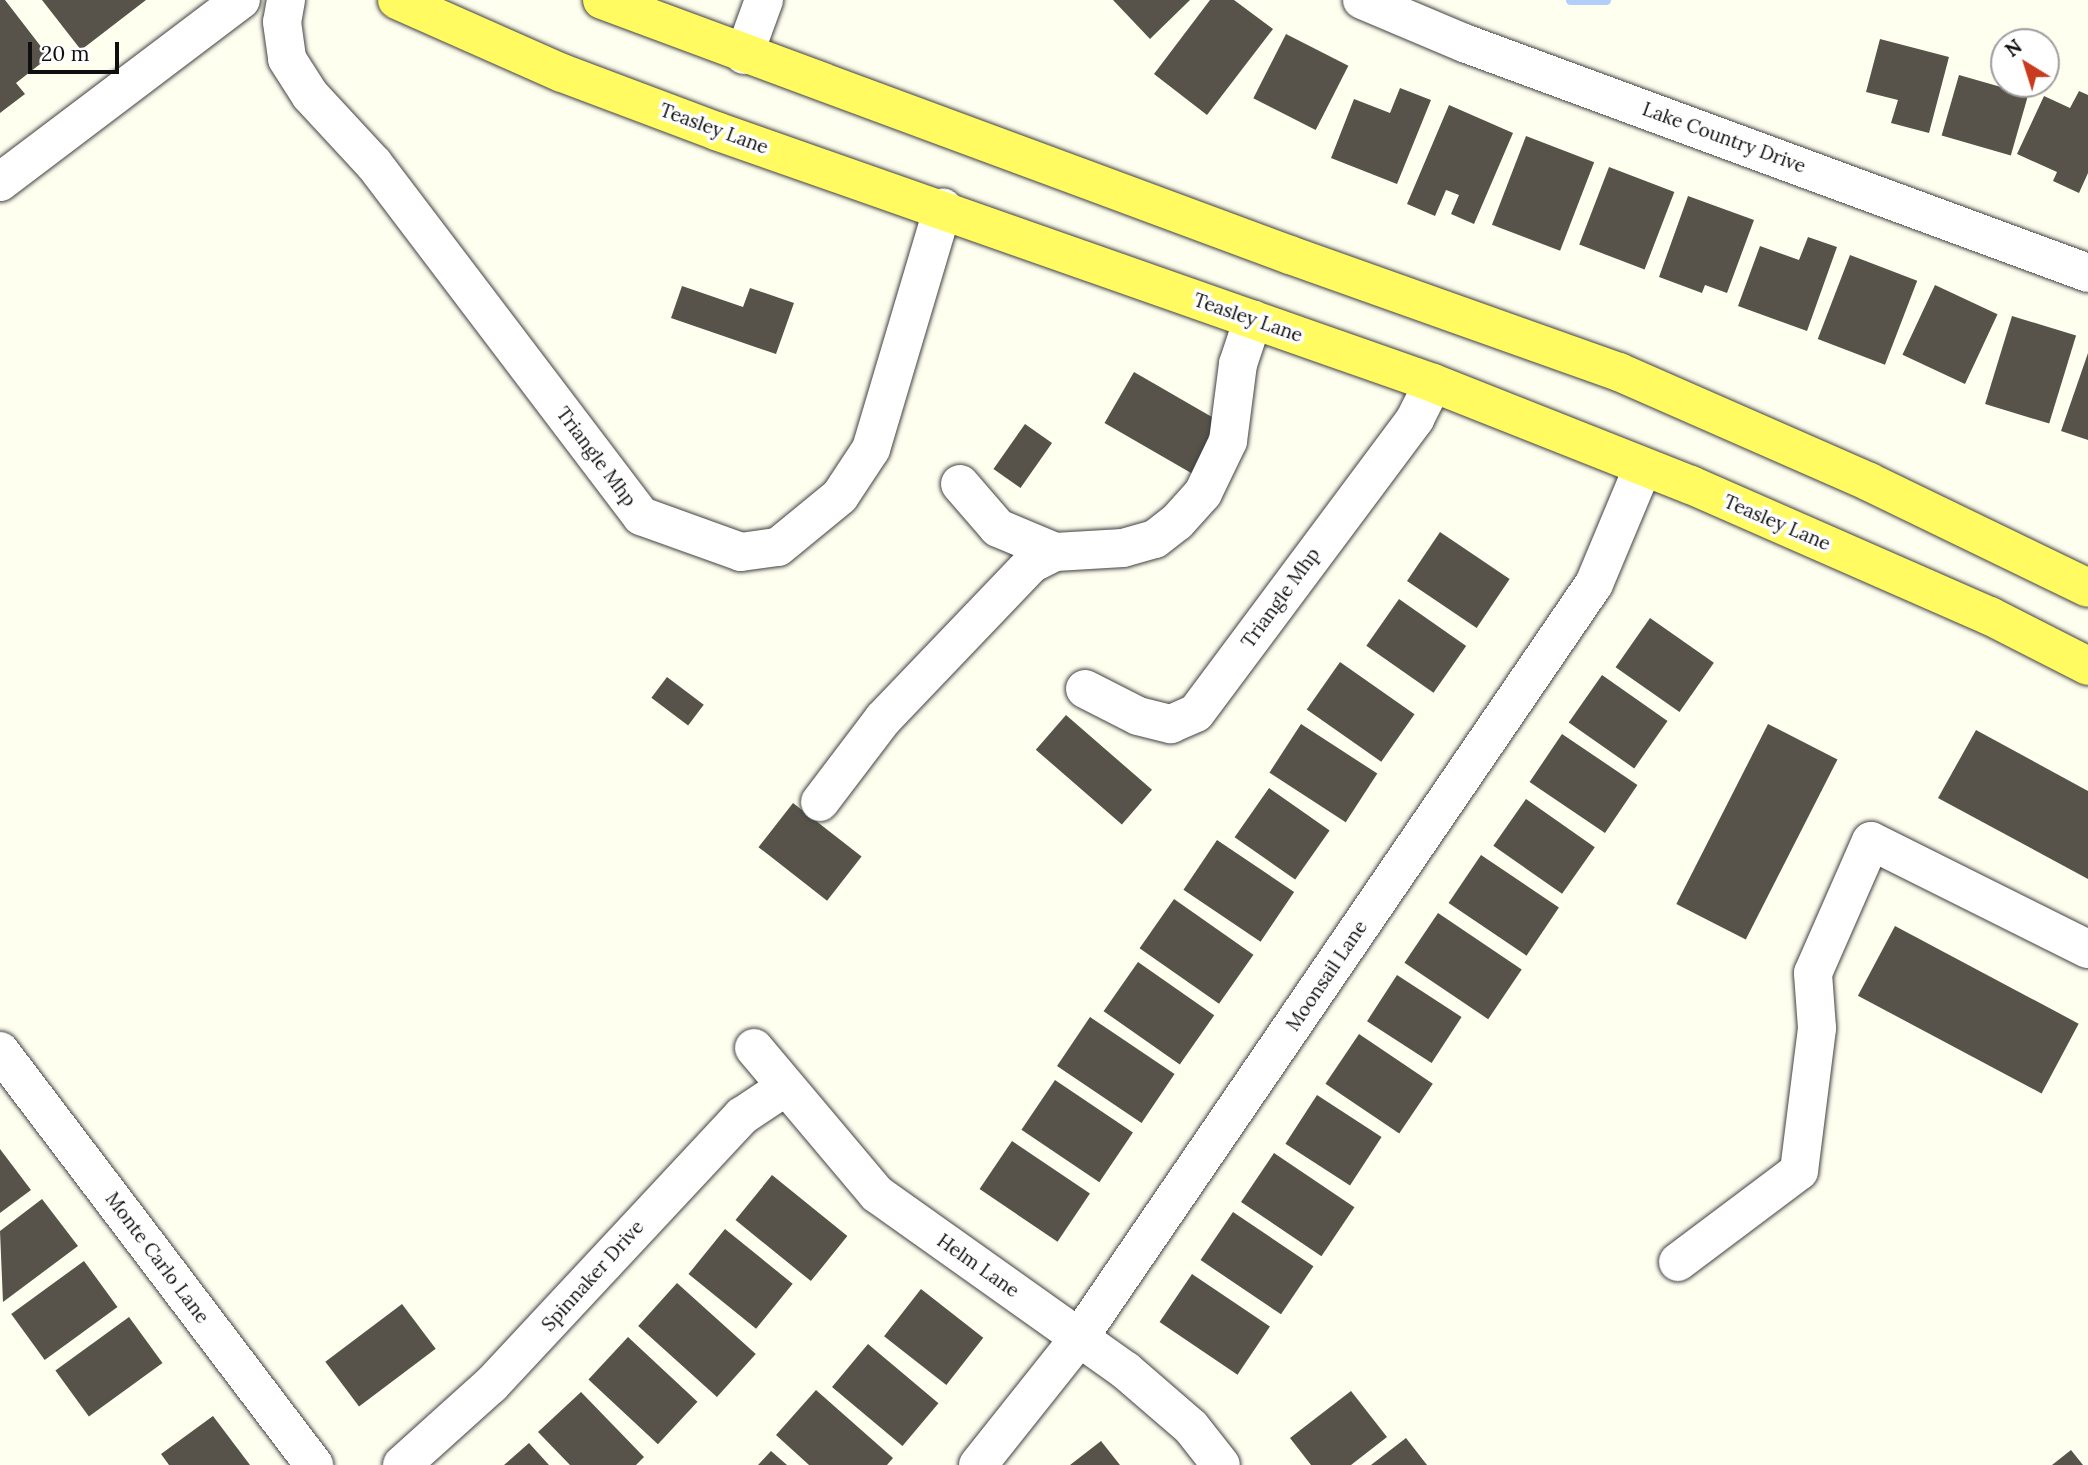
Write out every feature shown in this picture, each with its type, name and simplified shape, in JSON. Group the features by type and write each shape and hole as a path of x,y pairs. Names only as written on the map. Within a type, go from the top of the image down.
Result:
{"main road":[{"name":"Teasley Lane","path":"397,0 562,73 1433,383 1643,467 1990,616 2088,666"},
{"path":"602,0 744,55 1619,372 1869,482 2088,589"}],"street":[{"path":"0,182 241,0"},
{"name":"Triangle Mhp","path":"286,0 282,22 287,59 310,95 374,164 641,516 741,552 778,547 840,496 871,449 943,207"},
{"path":"744,55 764,0"},
{"name":"Lake Country Drive","path":"1362,0 1464,43 2088,272"},
{"path":"960,484 998,528 1055,552 1123,548 1155,539 1177,522 1203,493 1228,441 1238,364 1253,319"},
{"name":"Triangle Mhp","path":"1084,689 1138,716 1171,724 1196,713 1416,419 1433,383"},
{"name":"Moonsail Lane","path":"978,1465 1079,1338 1594,584 1643,467"},
{"path":"820,802 883,719 1011,580 1055,552"},
{"path":"1678,1262 1798,1171 1817,1028 1812,973 1871,841 2088,949"},
{"name":"Helm Lane","path":"754,1048 783,1088 877,1194 1079,1338 1191,1427 1220,1465"},
{"name":"Monte Carlo Lane","path":"0,1051 314,1465"},
{"name":"Spinnaker Drive","path":"402,1465 491,1385 725,1132 783,1088"}],"building":[{"path":"0,0 5,0 49,57 16,83 25,94 0,113"},
{"path":"42,0 146,0 81,50"},
{"path":"1113,0 1190,0 1150,39"},
{"path":"1210,0 1234,0 1273,29 1207,115 1154,74"},
{"path":"1286,34 1348,66 1316,130 1253,98"},
{"path":"1880,39 1949,57 1929,133 1891,123 1898,100 1866,92"},
{"path":"1959,75 1990,84 1990,98 2027,98 2011,155 1942,136"},
{"path":"1400,88 1431,100 1397,184 1331,158 1354,99 1390,113"},
{"path":"2079,91 2088,95 2088,173 2079,193 2053,181 2057,172 2017,154 2043,98 2070,108"},
{"path":"1449,105 1513,133 1474,224 1451,214 1459,195 1446,190 1435,216 1407,204"},
{"path":"1526,136 1594,162 1560,251 1492,225"},
{"path":"1609,167 1674,192 1645,270 1579,244"},
{"path":"1688,196 1754,220 1727,293 1705,285 1702,293 1659,277"},
{"path":"1808,237 1837,247 1807,331 1738,306 1760,246 1799,260"},
{"path":"1850,255 1917,281 1885,365 1818,339"},
{"path":"1935,285 1998,314 1965,384 1902,355"},
{"path":"682,286 743,307 750,288 794,303 776,354 671,318"},
{"path":"2012,316 2076,336 2049,424 1985,404"},
{"path":"2088,353 2088,440 2061,431"},
{"path":"1134,372 1224,424 1195,475 1104,423"},
{"path":"1025,424 1052,443 1020,488 993,469"},
{"path":"1440,532 1510,579 1477,628 1407,581"},
{"path":"1399,599 1466,646 1433,693 1366,646"},
{"path":"1650,618 1714,663 1679,712 1616,667"},
{"path":"1340,662 1415,714 1381,762 1307,710"},
{"path":"1602,675 1668,721 1634,768 1569,723"},
{"path":"667,677 704,705 688,725 651,698"},
{"path":"1066,715 1152,790 1122,825 1036,750"},
{"path":"1301,724 1377,774 1346,822 1269,773"},
{"path":"1768,724 1837,759 1746,939 1676,904"},
{"path":"1976,730 2088,791 2088,879 1938,798"},
{"path":"1562,734 1637,785 1605,833 1530,782"},
{"path":"1269,788 1330,830 1295,880 1235,837"},
{"path":"1526,799 1595,847 1562,894 1493,846"},
{"path":"793,803 862,857 827,901 759,847"},
{"path":"1217,840 1294,892 1261,942 1183,890"},
{"path":"1481,855 1559,908 1526,956 1449,903"},
{"path":"1174,899 1253,955 1219,1004 1140,948"},
{"path":"1438,913 1522,969 1488,1019 1404,963"},
{"path":"1895,926 2079,1024 2042,1093 1858,996"},
{"path":"1138,962 1214,1015 1180,1064 1104,1011"},
{"path":"1397,975 1462,1017 1432,1063 1367,1021"},
{"path":"1090,1017 1175,1074 1142,1123 1057,1066"},
{"path":"1359,1034 1433,1084 1399,1134 1325,1084"},
{"path":"1055,1080 1133,1133 1099,1182 1021,1130"},
{"path":"1317,1095 1382,1137 1350,1186 1285,1144"},
{"path":"1012,1141 1090,1194 1057,1242 980,1189"},
{"path":"0,1149 31,1190 0,1213"},
{"path":"1274,1153 1354,1207 1321,1256 1241,1202"},
{"path":"772,1175 847,1236 811,1281 735,1220"},
{"path":"42,1199 78,1246 3,1302 0,1231"},
{"path":"1233,1212 1313,1266 1281,1314 1201,1260"},
{"path":"725,1229 793,1284 756,1329 688,1274"},
{"path":"84,1261 118,1307 45,1360 11,1314"},
{"path":"1192,1274 1270,1327 1237,1375 1160,1322"},
{"path":"677,1283 756,1354 717,1397 638,1326"},
{"path":"921,1289 983,1338 946,1385 884,1336"},
{"path":"402,1304 436,1349 359,1406 325,1362"},
{"path":"129,1317 163,1363 89,1417 55,1370"},
{"path":"628,1337 697,1402 658,1444 588,1379"},
{"path":"868,1344 938,1403 902,1446 832,1387"},
{"path":"816,1390 893,1458 887,1465 809,1465 776,1435"},
{"path":"1351,1391 1387,1437 1351,1465 1311,1465 1290,1438"},
{"path":"581,1392 644,1457 636,1465 570,1465 538,1432"},
{"path":"213,1416 250,1465 169,1465 161,1454"},
{"path":"1406,1438 1427,1465 1371,1465"},
{"path":"1101,1441 1120,1465 1070,1465"},
{"path":"529,1443 549,1465 504,1465"},
{"path":"2071,1450 2083,1465 2052,1465"},
{"path":"771,1451 787,1465 758,1465"}],"waterway":[{"path":"1570,0 1606,0"}]}
